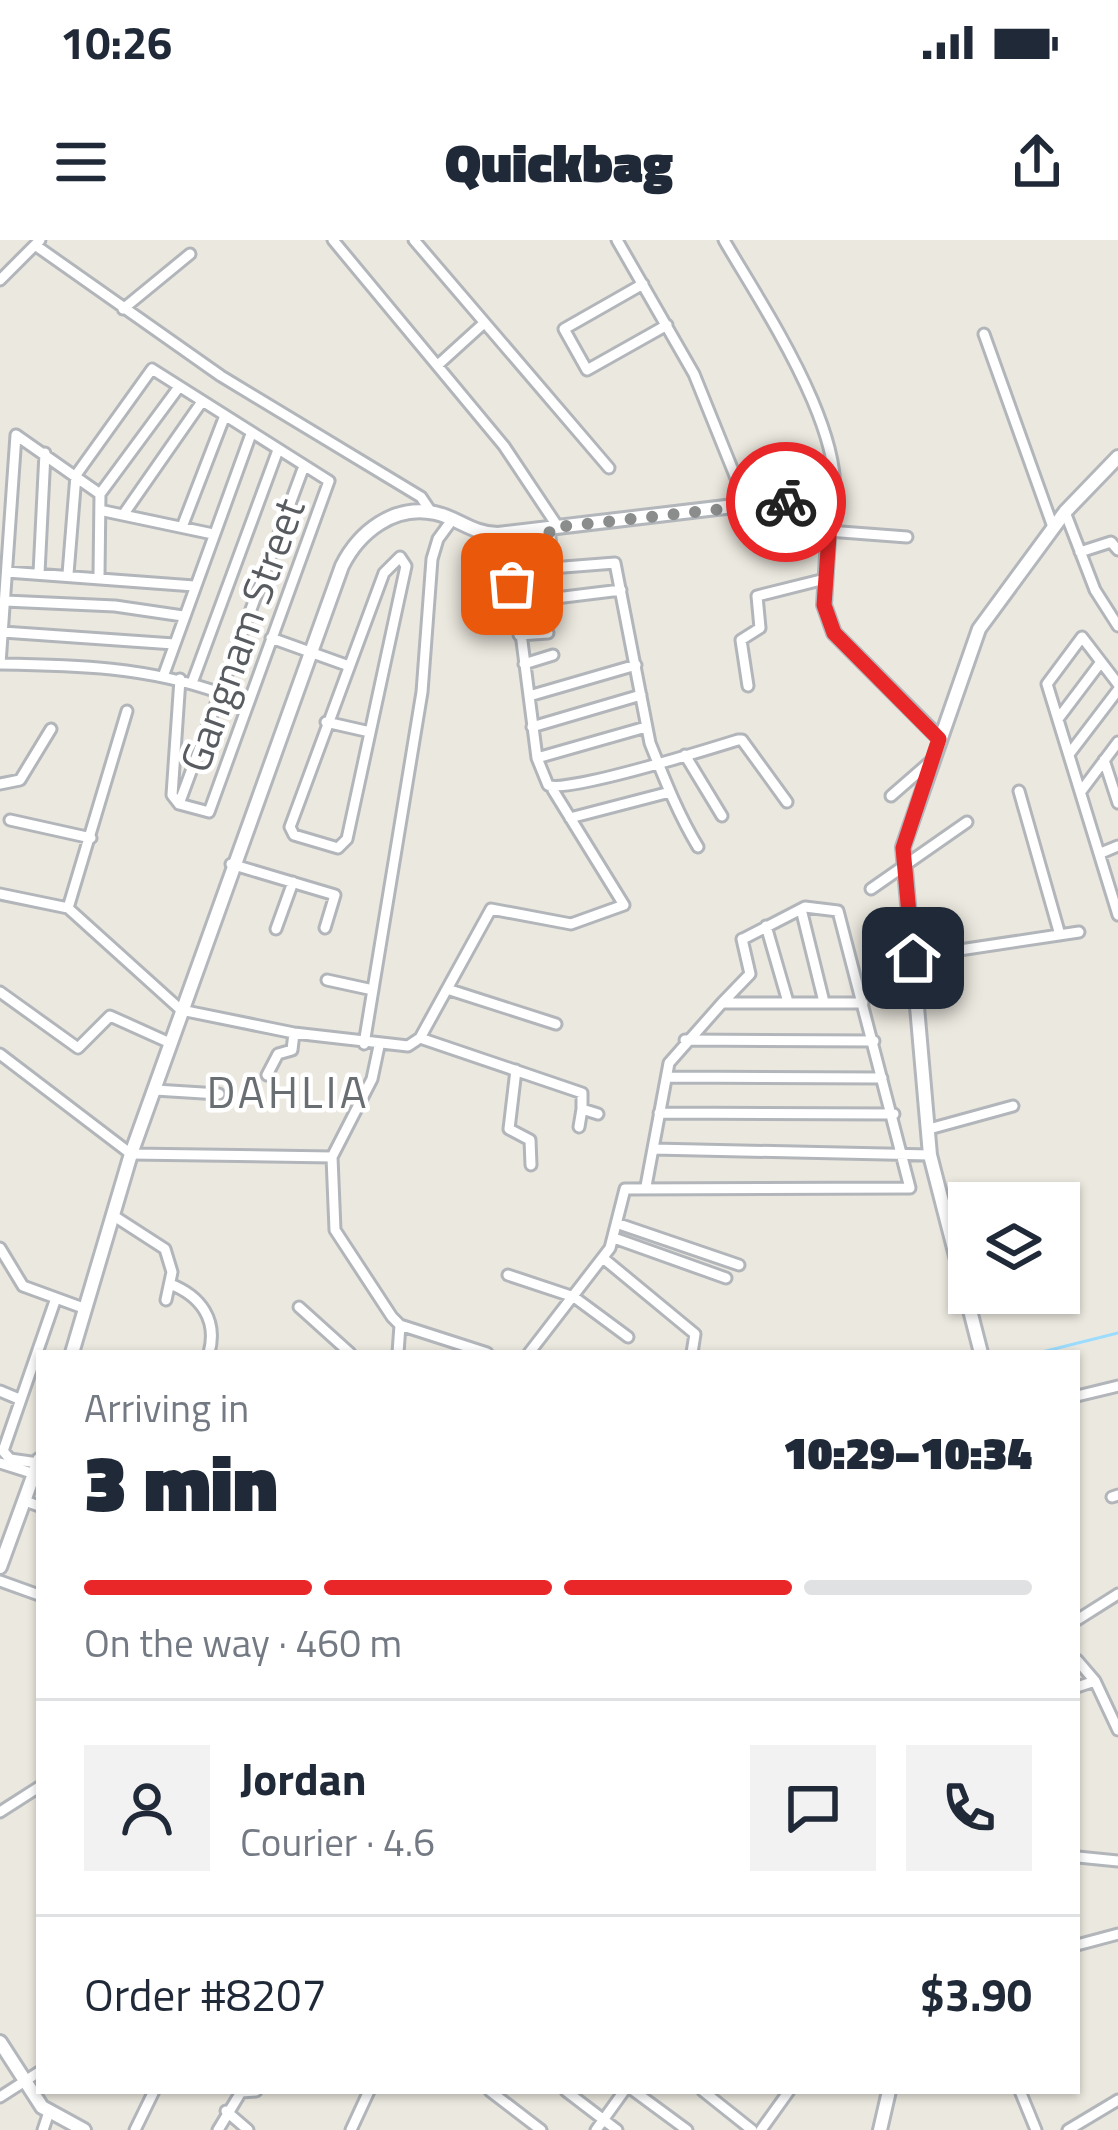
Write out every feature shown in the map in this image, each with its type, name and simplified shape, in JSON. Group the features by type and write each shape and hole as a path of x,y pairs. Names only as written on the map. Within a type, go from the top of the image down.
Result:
{"street":[{"path":"333,240 439,364 553,527 553,565"},
{"path":"414,240 609,468"},
{"path":"617,240 699,385 746,503"},
{"path":"724,240 782,339 832,460 839,491 829,527 824,605 834,633 939,739"},
{"path":"0,280 37,243 221,376 421,497 431,512"},
{"path":"123,309 190,254"},
{"path":"643,284 564,329 587,370 667,326"},
{"path":"439,364 483,324"},
{"path":"984,334 1053,527"},
{"path":"68,574 76,475 152,369 329,481 209,812 179,803 172,790 180,679"},
{"path":"100,494 178,387"},
{"path":"123,515 201,403"},
{"path":"182,527 224,418"},
{"path":"164,674 251,434"},
{"path":"99,575 104,511 100,494 16,435 0,664 98,665 164,674 220,693"},
{"path":"192,683 278,450"},
{"path":"39,573 45,452"},
{"path":"980,1350 930,1155 902,868 905,838 979,629 1065,512 1118,457"},
{"name":"Gangnam Street","path":"179,803 304,466"},
{"path":"73,1350 131,1154 230,864 342,566 362,535 392,517 431,512 485,534 790,502 829,527 907,537"},
{"path":"104,511 213,535"},
{"path":"1065,512 1118,626"},
{"path":"364,1043 422,692 432,559 438,539 452,520"},
{"path":"1080,552 1111,542 1118,550"},
{"path":"403,557 406,566 347,838 338,848 294,836 290,827 326,722 384,573 403,557"},
{"path":"0,894 68,908 181,1010 380,1046 400,1047 420,1038 491,909 580,924 624,904 542,776 512,572 612,561 622,590 646,727 670,792 698,847"},
{"path":"7,572 99,575 194,586"},
{"path":"748,686 741,640 760,628 757,596 825,579"},
{"path":"515,603 622,590"},
{"path":"5,601 115,606 183,616"},
{"path":"3,632 174,644"},
{"path":"520,635 548,633"},
{"path":"1070,754 1118,687 1082,637 1047,684 1101,854 1114,881 1118,914"},
{"path":"271,638 349,665"},
{"path":"524,664 553,655"},
{"path":"1058,718 1101,662"},
{"path":"529,695 636,665"},
{"path":"532,727 641,695"},
{"path":"68,908 127,711"},
{"path":"326,722 370,732"},
{"path":"537,758 646,727"},
{"path":"0,784 20,780 51,729"},
{"path":"554,790 746,741 788,802"},
{"path":"1082,790 1118,742"},
{"path":"685,755 722,816"},
{"path":"1104,760 1118,803"},
{"path":"891,796 931,761"},
{"path":"1019,791 1060,935"},
{"path":"570,818 670,792"},
{"path":"10,820 91,838"},
{"path":"871,889 967,822"},
{"path":"1101,854 1118,846"},
{"path":"230,864 336,896 325,928"},
{"path":"276,929 293,883"},
{"path":"532,1350 603,1258 619,1223 623,1190 646,1186 908,1189 905,1153 840,914 826,905 801,909 741,938 750,974 685,1040 669,1063 646,1186"},
{"path":"801,909 824,1002"},
{"path":"766,926 788,1002"},
{"path":"913,958 1079,932"},
{"path":"327,980 373,990"},
{"path":"446,989 556,1024"},
{"path":"0,992 78,1048 110,1016 170,1043"},
{"path":"722,1003 863,1003"},
{"path":"267,1075 278,1054 292,1050 294,1033"},
{"path":"420,1038 582,1094 579,1127"},
{"path":"685,1040 874,1041"},
{"path":"380,1046 376,1070 332,1157 335,1230 400,1324 452,1348"},
{"path":"0,1054 131,1154 332,1157"},
{"path":"515,1070 509,1130 530,1140 531,1165"},
{"path":"668,1077 882,1078"},
{"path":"155,1090 219,1094"},
{"path":"928,1129 1013,1106"},
{"path":"583,1109 598,1114"},
{"path":"659,1113 894,1114"},
{"path":"653,1149 930,1155"},
{"path":"114,1216 166,1249 170,1284 166,1300"},
{"path":"619,1223 739,1265"},
{"path":"614,1238 726,1278"},
{"path":"0,1248 19,1282 86,1310"},
{"path":"603,1258 696,1335 693,1350"},
{"path":"508,1275 574,1297 628,1337"},
{"path":"170,1284 191,1294 206,1312 213,1334 210,1350"},
{"path":"37,1350 56,1298"},
{"path":"299,1307 347,1350"},
{"path":"398,1350 400,1324"},
{"path":"36,1353 4,1454 36,1465"},
{"path":"1080,1395 1118,1386"},
{"path":"0,1391 19,1400"},
{"path":"0,1463 36,1465"},
{"path":"0,1567 32,1504 36,1473"},
{"path":"0,1581 36,1594"},
{"path":"1080,1618 1118,1594"},
{"path":"1080,1664 1095,1681 1118,1730"},
{"path":"1080,1686 1095,1681"},
{"path":"0,1813 36,1789"},
{"path":"1080,1857 1118,1861"},
{"path":"1080,1944 1118,1934"},
{"path":"0,2042 23,2082 49,2112 84,2130"},
{"path":"0,2096 36,2074"},
{"path":"135,2130 153,2094"},
{"path":"218,2130 240,2094"},
{"path":"351,2130 368,2094"},
{"path":"494,2094 541,2130"},
{"path":"570,2094 617,2130"},
{"path":"596,2130 623,2094"},
{"path":"638,2094 687,2130"},
{"path":"707,2094 757,2130 787,2095"},
{"path":"880,2130 888,2094"},
{"path":"1021,2094 1036,2130"},
{"path":"1068,2130 1118,2100"},
{"path":"226,2111 248,2130"},
{"path":"43,2130 49,2112"}],"waterway":[{"path":"1050,1350 1118,1333"}],"way so far":[{"path":"512,584 513,571 553,565 549,528 786,502"}],"district":[{"name":"DAHLIA","path":"288,1092"}],"route":[{"path":"786,502 830,522 824,605 834,633 939,739 903,848 913,958"}]}
